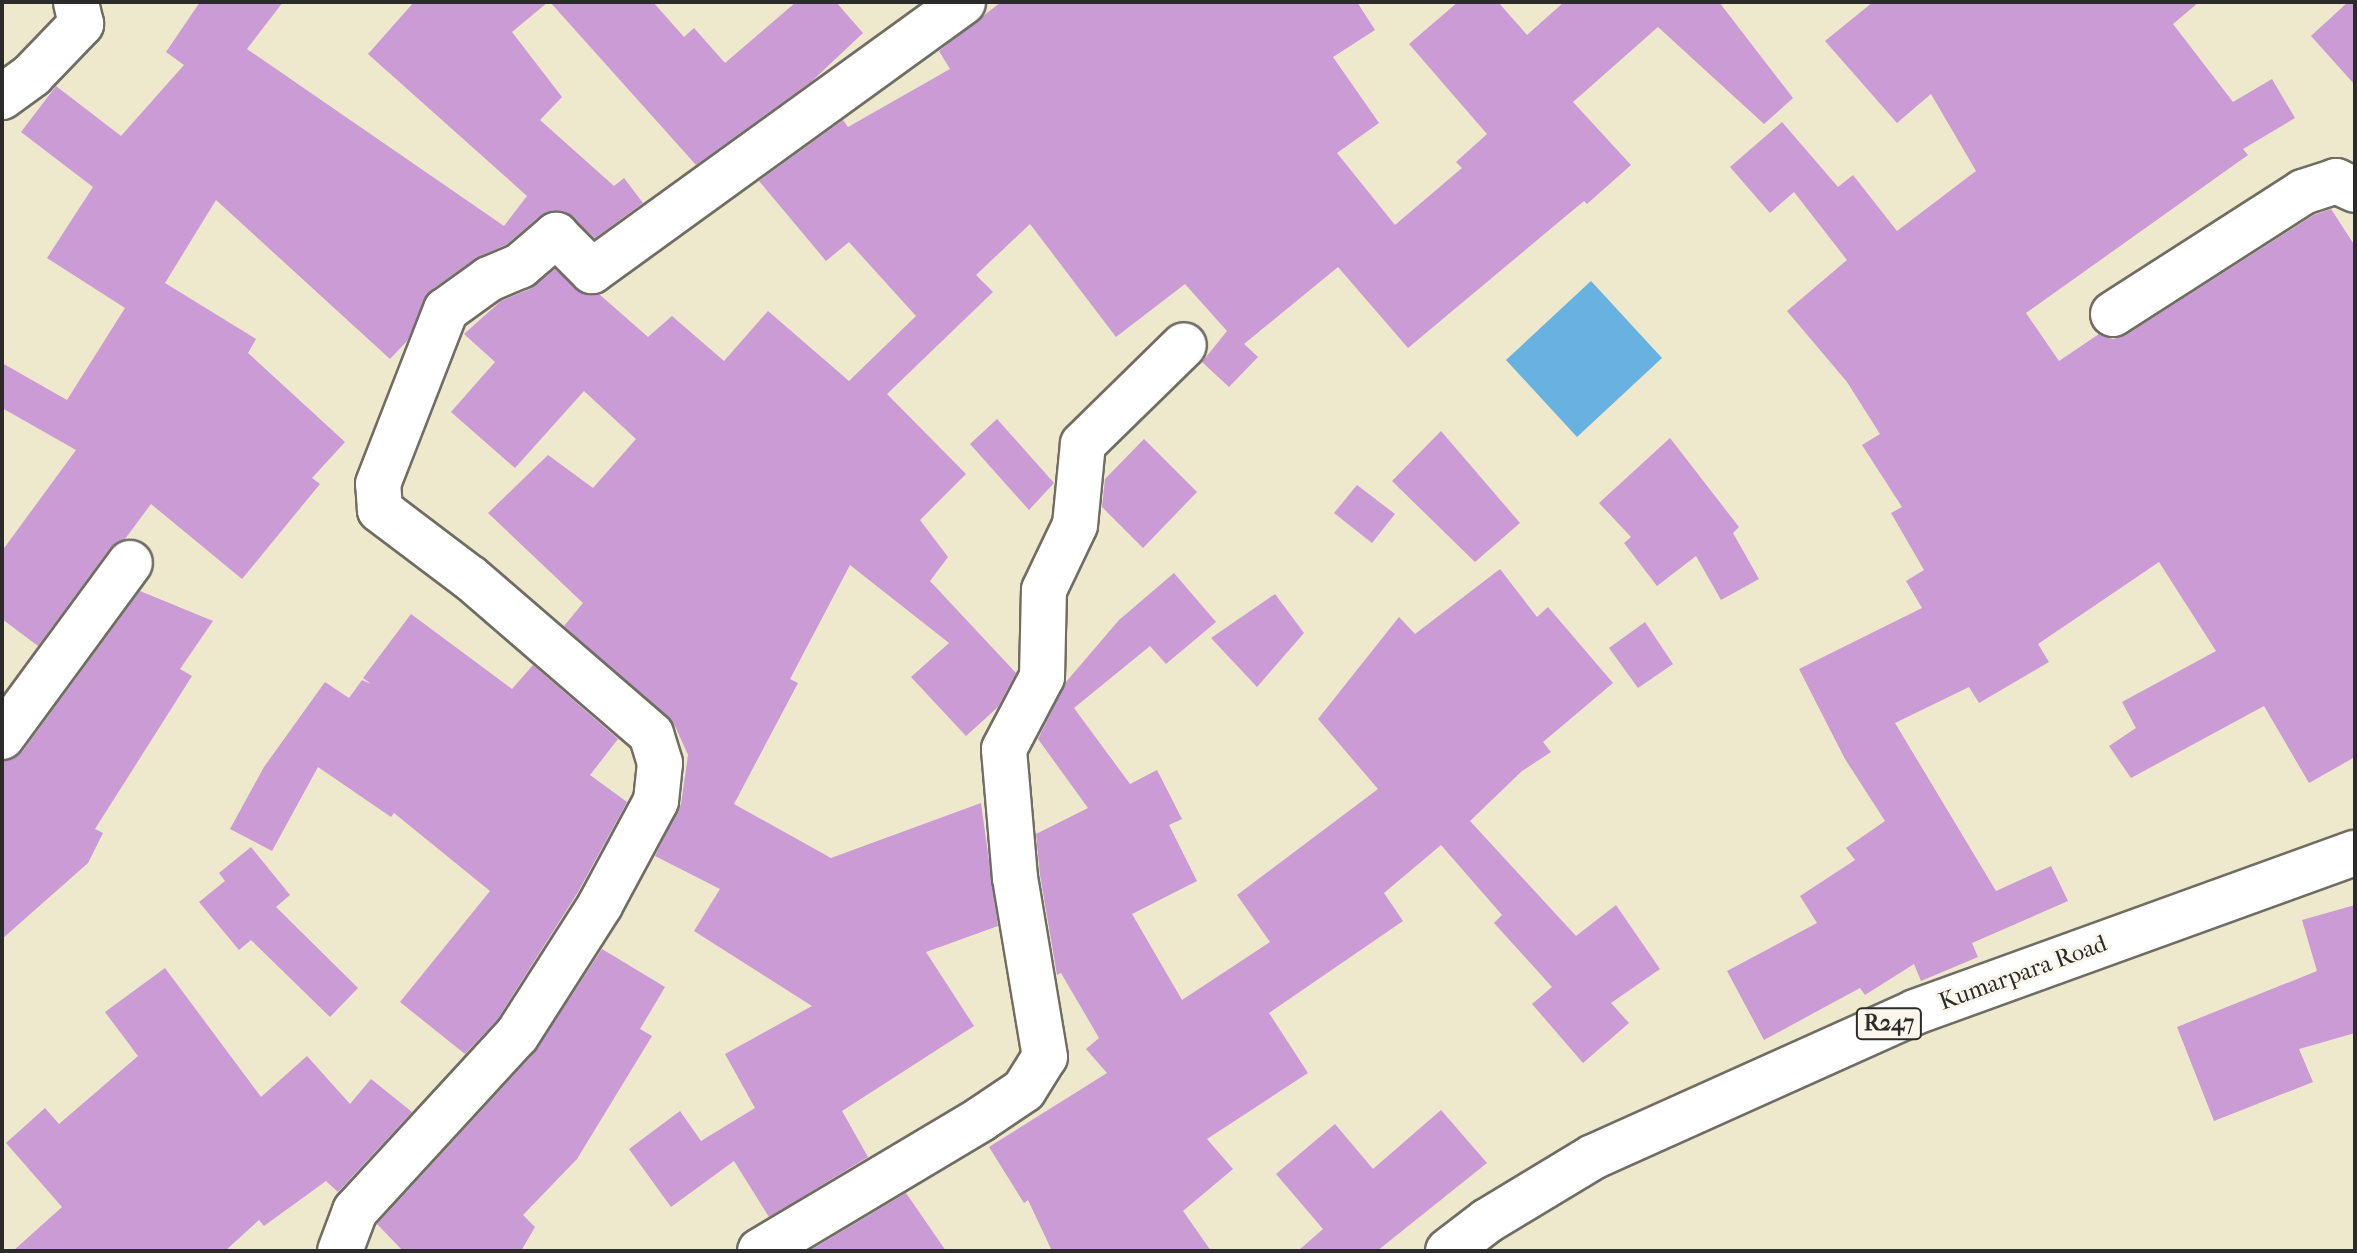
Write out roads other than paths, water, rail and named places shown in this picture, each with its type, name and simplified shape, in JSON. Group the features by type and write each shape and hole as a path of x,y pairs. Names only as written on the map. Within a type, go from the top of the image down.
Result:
{"street":[{"path":"2,97 32,75 81,24 76,2"},
{"path":"340,1251 355,1211 517,1035 600,905 656,801 660,763 651,734 470,578 380,510 378,484 446,310 489,279 520,266 556,235 592,271 963,2"},
{"path":"2113,314 2303,192 2336,181 2355,190"},
{"path":"760,1251 1024,1090 1045,1057 1015,878 1004,749 1042,677 1044,590 1075,525 1083,444 1184,345"},
{"path":"2,737 130,563"},
{"name":"Kumarpara Road","path":"1448,1251 1487,1221 1593,1157 1915,1012 2355,853"}],"water":[{"path":"1591,281 1662,358 1577,437 1506,360"}]}
